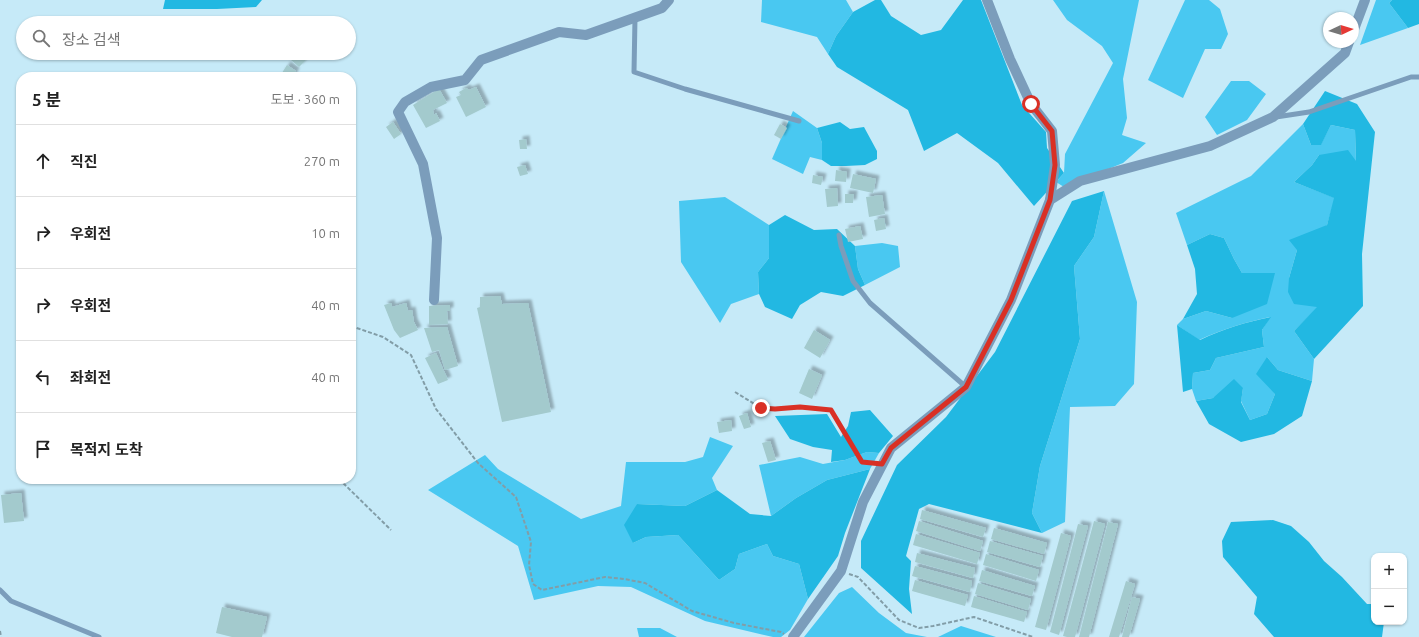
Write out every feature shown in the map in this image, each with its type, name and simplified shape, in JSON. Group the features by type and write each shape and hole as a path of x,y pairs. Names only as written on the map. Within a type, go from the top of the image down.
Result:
{"street":[{"path":"434,300 437,238 423,164 398,112 405,102 431,87 465,80 481,60 558,32 586,35 662,8 669,0"},
{"path":"794,637 841,571 863,502 891,448 966,387 1011,300 1050,200 1055,165 1052,131 1031,104 1010,59 987,0"},
{"path":"1359,16 1365,0"},
{"path":"1050,200 1080,181 1210,146 1273,117 1345,53 1347,48"}],"lane":[{"path":"635,18 634,72 685,89 799,122"},
{"path":"1273,117 1308,112 1411,77 1419,77"},
{"path":"840,235 841,246 853,281 870,303 966,387"},
{"path":"0,590 11,601 99,637"}],"path":[{"path":"356,328 383,337 411,356 436,409 478,463 516,497 531,542 529,565 532,584 542,590 605,577 624,578 645,583 692,611 734,623 781,632 789,637"},
{"path":"735,392 761,408 775,409 800,407 831,410 862,462 882,464"},
{"path":"344,484 391,530"},
{"path":"841,571 858,577 899,620 919,628 974,617 1033,637"},
{"path":"0,631 1,637"}],"shaded area":[{"path":"165,0 262,0 256,7 163,9"},
{"path":"762,0 846,0 853,12 836,36 828,54 817,37 761,22"},
{"path":"875,0 881,0 891,16 921,35 941,30 963,0 981,0 1022,105 1046,132 1047,148 1064,173 1034,206 998,163 957,133 924,151 908,110 837,67 828,54 836,36 853,12"},
{"path":"1053,0 1139,0 1123,79 1127,118 1122,135 1146,143 1123,163 1064,187 1056,182 1064,173 1065,154 1113,63 1102,46 1067,20"},
{"path":"1185,0 1209,0 1220,9 1228,34 1221,49 1205,49 1183,98 1148,80"},
{"path":"1376,0 1392,0 1389,3 1408,28 1360,45"},
{"path":"1392,0 1419,0 1419,24 1408,28 1389,3"},
{"path":"1231,81 1249,81 1266,94 1247,120 1217,135 1205,117"},
{"path":"1325,91 1357,104 1375,132 1362,254 1363,306 1314,359 1294,331 1317,307 1294,304 1288,292 1289,278 1297,250 1289,240 1327,225 1334,198 1294,182 1312,165 1319,155 1348,150 1356,161 1355,130 1331,125 1321,145 1311,145 1303,124"},
{"path":"793,111 817,128 822,143 822,160 810,157 803,174 772,159"},
{"path":"840,122 850,129 864,127 877,151 877,159 865,165 846,166 831,166 822,160 822,143 817,128"},
{"path":"1303,124 1311,145 1321,144 1331,125 1355,130 1356,162 1319,155 1312,165 1294,182 1335,198 1327,225 1297,250 1289,278 1318,307 1294,331 1314,359 1312,381 1278,370 1267,357 1275,394 1267,414 1250,420 1241,401 1243,388 1213,398 1196,401 1192,389 1193,373 1210,370 1216,358 1264,347 1262,330 1270,317 1234,326 1199,340 1177,325 1183,319 1206,311 1232,318 1242,273 1224,238 1210,234 1187,245 1176,213 1251,176"},
{"path":"1104,191 1137,302 1134,384 1115,406 1070,407 1065,522 1042,533 1032,513 1040,466 1080,339 1074,266 1094,237"},
{"path":"1104,191 1094,237 1074,266 1080,339 1040,466 1032,513 1042,533 929,504 919,509 906,556 911,561 909,589 912,614 861,568 861,541 897,465 946,417 995,352 1072,201"},
{"path":"725,197 769,225 769,258 758,272 759,294 731,304 720,323 681,262 679,201"},
{"path":"785,215 814,230 837,229 855,246 858,269 865,285 843,296 821,292 800,305 792,319 765,307 759,294 758,272 769,258 769,225"},
{"path":"1210,234 1224,238 1242,273 1275,273 1267,304 1232,318 1206,311 1183,319 1197,294 1195,269 1187,245"},
{"path":"882,243 898,246 900,267 865,285 858,269 855,246"},
{"path":"1271,317 1262,330 1264,347 1216,358 1210,370 1193,373 1192,389 1183,392 1177,325 1200,340 1235,326"},
{"path":"1267,357 1278,370 1312,381 1302,416 1274,434 1241,442 1209,424 1196,401 1213,398 1234,379 1243,388 1241,402 1250,420 1267,414 1275,394 1256,374"},
{"path":"870,410 893,436 879,453 867,452 845,460 831,462 832,450 813,447 790,439 775,416 827,414 841,437 848,426 851,412"},
{"path":"710,437 733,446 712,478 717,490 685,506 637,504 633,543 646,537 678,535 719,580 735,569 739,554 767,544 773,556 799,564 808,599 790,630 781,637 773,637 705,621 631,587 598,586 534,600 518,546 428,490 485,455 498,469 581,519 621,506 626,462 685,462 703,457"},
{"path":"867,452 879,453 870,469 827,480 796,498 771,516 759,465 800,457 823,464 845,460"},
{"path":"870,469 845,533 838,556 808,599 799,564 773,556 767,544 739,554 735,569 719,580 678,535 646,537 633,543 624,525 637,504 685,506 717,490 750,514 771,516 796,498 827,480"},
{"path":"1273,520 1291,526 1309,542 1324,561 1342,577 1367,604 1371,604 1371,625 1384,625 1382,637 1274,637 1254,614 1257,597 1223,557 1222,541 1231,522"},
{"path":"852,587 879,613 906,633 927,637 804,637 839,593"},
{"path":"961,626 996,637 938,637"},
{"path":"637,628 660,628 677,637 639,637"}],"building":[{"path":"291,60 306,60 299,67"},
{"path":"287,65 296,71 296,72 283,72"},
{"path":"476,87 486,107 466,117 456,97 461,95 459,92 466,88 469,90"},
{"path":"439,89 447,103 433,110 434,115 436,113 440,121 426,128 413,105"},
{"path":"393,122 401,134 394,139 386,127"},
{"path":"780,124 787,128 781,139 774,135"},
{"path":"526,139 527,149 520,149 519,140"},
{"path":"525,165 528,174 520,176 517,167"},
{"path":"836,170 847,172 846,182 835,181"},
{"path":"853,174 876,179 873,193 850,188"},
{"path":"813,175 823,177 821,185 812,183"},
{"path":"837,188 838,206 827,207 825,189"},
{"path":"845,194 854,194 853,203 845,203"},
{"path":"882,195 885,214 869,217 866,197"},
{"path":"884,218 886,229 876,231 874,220"},
{"path":"860,226 863,239 848,242 845,229"},
{"path":"500,296 502,304 528,303 551,412 502,422 477,308 480,307 480,297"},
{"path":"391,303 392,307 406,303 408,311 412,310 414,322 418,330 400,338 394,330 384,305"},
{"path":"450,305 450,311 447,311 448,324 429,325 429,306"},
{"path":"447,327 458,366 445,370 439,350 432,352 424,328"},
{"path":"814,330 830,340 820,358 804,348"},
{"path":"436,353 448,380 438,384 425,358"},
{"path":"809,369 822,375 812,399 799,393"},
{"path":"747,413 751,427 744,429 739,416"},
{"path":"731,420 732,431 719,433 717,422"},
{"path":"770,441 776,460 768,462 762,443"},
{"path":"21,493 24,521 4,523 1,495"},
{"path":"922,510 986,528 983,537 920,519"},
{"path":"919,521 983,541 980,551 916,531"},
{"path":"1094,521 1105,524 1075,637 1063,636"},
{"path":"1108,522 1118,524 1089,637 1079,637"},
{"path":"1078,524 1088,526 1059,635 1050,632"},
{"path":"994,528 1047,543 1044,554 991,539"},
{"path":"1061,533 1071,536 1046,630 1035,627"},
{"path":"916,534 980,553 977,564 913,545"},
{"path":"990,541 1043,556 1040,567 987,552"},
{"path":"917,553 975,568 973,578 915,562"},
{"path":"986,554 1039,570 1036,581 983,565"},
{"path":"915,566 972,581 970,592 912,576"},
{"path":"982,570 1035,586 1032,596 979,581"},
{"path":"915,580 968,595 965,606 912,591"},
{"path":"1126,581 1135,584 1119,637 1109,637"},
{"path":"978,583 1031,599 1028,610 975,594"},
{"path":"974,596 1027,612 1024,622 971,607"},
{"path":"1132,597 1140,599 1129,637 1122,637"},
{"path":"222,607 267,617 262,637 232,637 216,633"}],"route":[{"path":"761,408 775,409 800,407 831,410 862,462 882,464 891,448 966,387 1011,300 1050,200 1055,165 1052,131 1031,104"}]}
